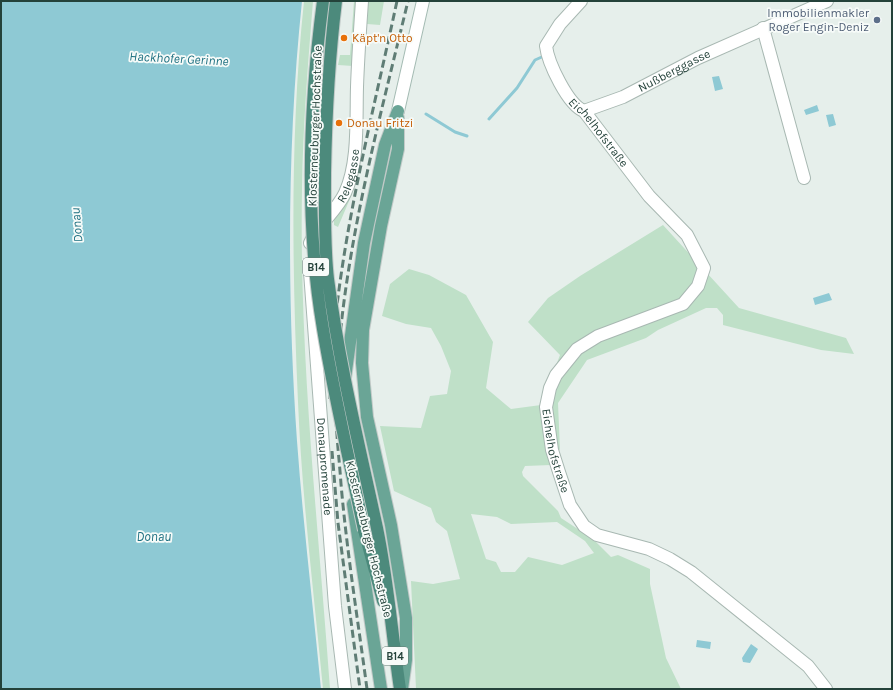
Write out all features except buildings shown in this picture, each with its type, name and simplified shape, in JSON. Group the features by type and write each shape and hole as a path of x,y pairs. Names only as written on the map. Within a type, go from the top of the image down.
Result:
{"highway":[{"name":"Klosterneuburger Hochstraße","path":"323,1 316,78 311,202 320,311 337,406 364,530 381,597 390,623"},
{"name":"Klosterneuburger Hochstraße","path":"336,1 331,41 326,121 325,202 328,278 343,369 385,567 390,623"},
{"name":"B14","path":"390,623 401,689"}],"main road":[{"path":"381,689 344,444 345,378 364,243 385,144 398,111"},
{"path":"398,111 398,149 381,226 362,330 362,363 367,417 391,525 406,618 406,660 401,689"}],"street":[{"name":"Relegasse","path":"310,243 313,236 337,207 345,192 352,167 357,118 362,1"},
{"path":"398,111 423,1"},
{"name":"Eichelhofstraße","path":"581,1 560,24 546,46 552,69 574,104 584,111 649,196 687,235 704,268 698,286 683,304 591,339 569,357 556,375 547,398 547,420 552,450 570,505 579,520 590,531 602,537 649,549 670,559 691,572 808,666 826,689"},
{"name":"Nußberggasse","path":"584,111 623,97 690,62 763,28 827,1"},
{"path":"763,28 804,178"},
{"name":"Donaupromenade","path":"310,243 309,262 335,606 345,689"}],"green space":[{"path":"304,1 313,1 306,94 302,188 303,313 310,438 330,689 323,689 302,474 294,302 294,151 299,51"},
{"path":"354,1 359,1 353,66 338,65 340,55 350,55"},
{"path":"368,1 384,1 380,25 367,24"},
{"path":"352,194 338,227 334,225 334,216 348,195"},
{"path":"663,225 739,308 846,338 854,354 821,350 723,325 723,315 717,308 706,308 658,330 646,338 587,360 558,403 560,450 549,443 551,465 525,466 522,472 523,476 558,511 561,518 593,539 611,557 618,555 650,569 650,584 666,658 681,689 416,689 411,581 433,584 460,579 447,531 436,522 431,508 394,491 380,426 421,428 430,396 447,394 451,371 441,346 431,328 406,324 382,316 390,284 409,269 429,275 466,295 493,342 486,388 511,409 541,405 560,355 528,322 548,298 580,276","holes":["471,514 497,517 511,524 557,522 585,541 594,553 562,565 528,557 515,572 501,572 496,562 486,559"]}],"water":[{"name":"Donau","path":"1,1 302,1 293,110 291,165 291,332 299,472 321,689 1,689"},
{"path":"719,76 723,89 715,91 712,77"},
{"path":"817,105 819,111 806,115 804,110"},
{"path":"833,114 836,125 829,127 826,115"},
{"path":"829,293 832,300 815,305 813,298"},
{"path":"697,640 711,642 710,649 696,647"},
{"path":"751,644 758,649 750,663 743,662 742,658"}],"waterway":[{"name":"Hackhofer Gerinne","path":"489,119 517,88 535,60 544,56"},
{"name":"Hackhofer Gerinne","path":"426,114 455,132 467,136"}],"railway":[{"path":"330,399 333,349 345,249 364,149 397,1"},
{"path":"367,689 346,536 337,440 336,397 339,347 352,247 373,148 408,1"},
{"path":"332,451 338,523 360,689"}],"place":[{"name":"Immobilienmakler Roger Engin-Deniz","path":"877,20"},
{"name":"Käpt'n Otto","path":"344,38"},
{"name":"Donau Fritzi","path":"339,123"}]}
